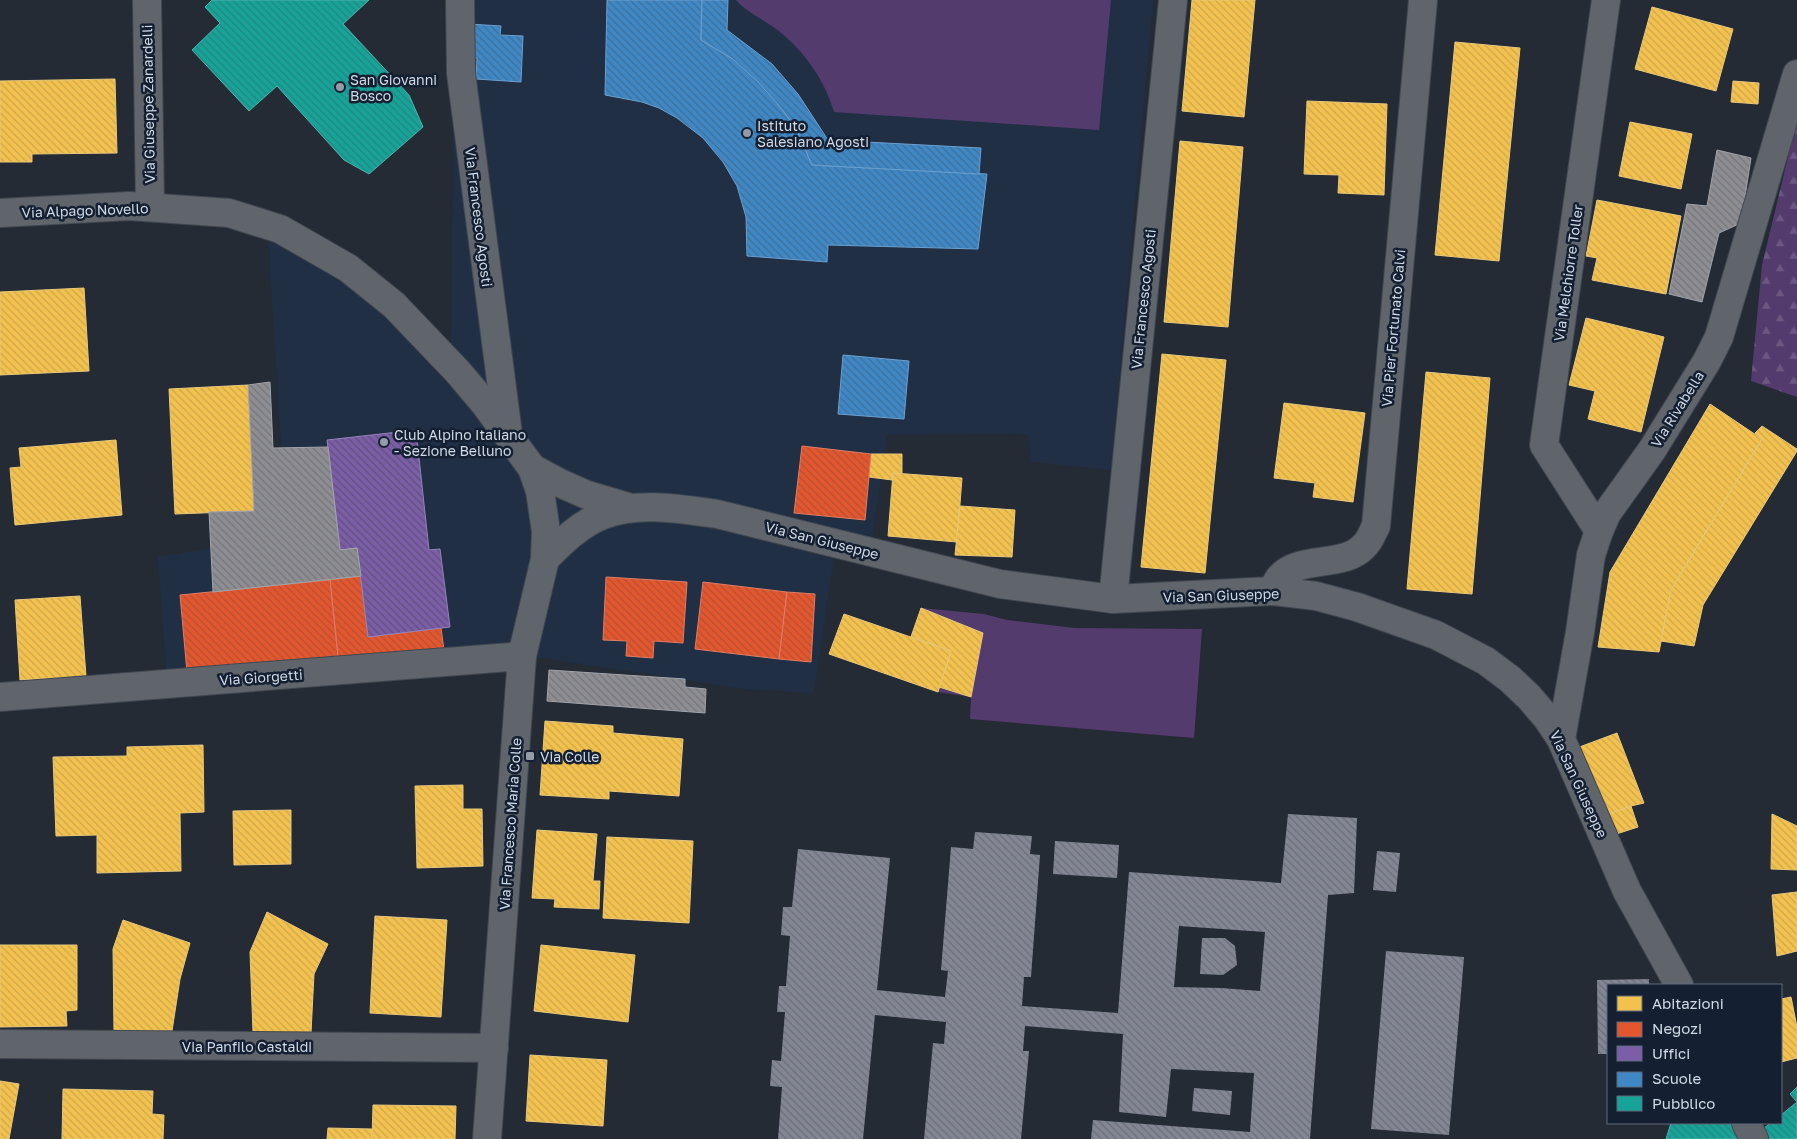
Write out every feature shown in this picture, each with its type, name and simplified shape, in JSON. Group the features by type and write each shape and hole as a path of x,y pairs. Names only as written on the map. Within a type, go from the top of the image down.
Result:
{"street":[{"name":"Via Giuseppe Zanardelli","path":"147,0 150,207"},
{"name":"Via Francesco Agosti","path":"460,0 461,73 508,434"},
{"name":"Via Francesco Agosti","path":"1113,599 1173,0"},
{"name":"Via Pier Fortunato Calvi","path":"1274,591 1278,580 1288,571 1300,566 1352,555 1363,548 1376,526 1423,0"},
{"name":"Via Melchiorre Toller","path":"1599,532 1544,445 1606,0"},
{"name":"Via Rivabella","path":"1561,739 1580,632 1591,555 1599,532 1607,513 1652,450 1707,361 1719,337 1797,74"},
{"name":"Via Alpago Novello","path":"0,213 130,206 150,207 229,213 280,229 348,268 394,306 458,372 485,404 532,468"},
{"name":"Via San Giuseppe","path":"532,468 560,484 587,495 631,508"},
{"name":"Via Francesco Maria Colle","path":"487,1139 522,656 544,559 546,532 540,491 532,468"},
{"name":"Via San Giuseppe","path":"544,559 570,535 603,515 631,508 680,509 718,514 994,583 1113,599 1274,591 1316,596 1436,635 1486,661 1510,679 1547,718 1561,739 1627,891 1678,984"},
{"name":"Via Giorgetti","path":"0,697 522,656"},
{"name":"Via Panfilo Castaldi","path":"0,1044 494,1048"},
{"path":"1746,1124 1754,1139"}],"shaded area":[{"path":"454,0 1153,0 1111,470 1031,462 1028,434 887,435 872,540 838,528 814,693 743,689 543,658 168,694 158,557 287,536 268,237 356,282 451,388"}],"green space":[{"path":"736,0 1111,0 1099,130 834,112 820,78 806,58 780,32"},
{"path":"1797,120 1797,397 1751,381 1762,265"},
{"path":"921,608 984,614 1007,620 1074,628 1202,629 1194,738 970,719 971,697 938,692 829,654 844,614 910,637"}],"building: Abitazioni":[{"path":"1192,0 1255,0 1244,117 1182,111"},
{"path":"1652,7 1733,29 1716,91 1635,69"},
{"path":"1455,42 1520,48 1499,261 1435,255"},
{"path":"115,79 117,153 32,154 32,162 0,162 0,81"},
{"path":"1733,81 1759,83 1758,104 1731,102"},
{"path":"1307,101 1387,104 1384,195 1338,193 1339,175 1304,174"},
{"path":"1630,122 1692,134 1681,189 1619,176"},
{"path":"1180,141 1243,147 1228,327 1164,322"},
{"path":"1597,200 1681,216 1666,294 1592,280 1597,258 1586,256"},
{"path":"84,288 89,371 0,375 0,292"},
{"path":"1586,318 1664,337 1641,432 1588,419 1595,391 1569,385"},
{"path":"1162,354 1226,360 1205,573 1141,567"},
{"path":"1426,372 1490,378 1472,594 1407,589"},
{"path":"248,385 254,511 175,514 169,389"},
{"path":"1284,403 1365,413 1353,502 1313,497 1315,483 1274,478"},
{"path":"1710,404 1762,439 1671,590 1659,652 1598,647 1610,572"},
{"path":"1762,426 1797,449 1797,451 1703,605 1694,646 1661,641 1671,590 1762,439 1755,433"},
{"path":"116,440 122,515 15,525 10,468 21,467 19,448"},
{"path":"871,454 902,454 902,474 893,473 892,480 869,477"},
{"path":"893,473 962,478 957,542 888,536"},
{"path":"960,506 1015,510 1012,557 955,555"},
{"path":"80,596 86,676 20,680 15,600"},
{"path":"921,608 983,633 971,697 939,687 951,651 911,637"},
{"path":"844,614 951,651 938,692 829,654"},
{"path":"545,721 613,726 613,733 683,739 679,796 609,791 609,799 540,795"},
{"path":"1617,733 1644,803 1601,817 1574,749"},
{"path":"203,745 204,812 180,813 181,871 97,873 97,835 56,836 53,757 127,756 127,747"},
{"path":"463,785 463,809 482,809 483,866 417,868 415,786"},
{"path":"1631,806 1638,827 1607,837 1601,817"},
{"path":"291,810 291,864 234,865 233,811"},
{"path":"1772,814 1797,826 1797,870 1771,869"},
{"path":"537,830 597,834 593,881 600,881 599,909 554,907 555,899 532,898"},
{"path":"607,837 693,841 689,923 603,918"},
{"path":"1797,892 1797,951 1777,956 1772,895"},
{"path":"267,912 328,944 314,974 311,1033 253,1032 250,952"},
{"path":"375,916 447,920 441,1017 370,1013"},
{"path":"123,920 190,943 180,979 172,1031 114,1031 113,949"},
{"path":"0,945 77,945 77,1010 66,1011 67,1026 0,1027"},
{"path":"541,945 635,955 628,1022 534,1011"},
{"path":"1791,997 1797,1027 1797,1058 1782,1062 1782,999"},
{"path":"530,1055 607,1060 603,1126 526,1121"},
{"path":"0,1081 19,1084 9,1139 0,1139"},
{"path":"63,1089 153,1091 152,1114 164,1115 163,1139 62,1139"},
{"path":"373,1105 456,1106 455,1139 372,1139"},
{"path":"328,1128 372,1129 372,1139 327,1139"}],"building: Negozi":[{"path":"802,446 871,454 865,520 794,513"},
{"path":"361,576 368,637 441,628 444,650 338,657 330,580"},
{"path":"606,577 687,582 683,643 654,641 653,658 626,656 627,641 603,640"},
{"path":"330,580 338,657 187,672 180,595"},
{"path":"703,582 787,592 779,659 695,649"},
{"path":"787,592 815,594 811,662 779,659"}],"building: Uffici":[{"path":"416,430 429,550 440,549 450,627 368,637 357,548 340,550 327,440"}],"building: Scuole":[{"name":"Istituto Salesiano Agosti","path":"607,0 702,0 701,40 733,59 777,103 796,128 812,165 987,174 978,249 828,245 827,262 747,256 746,217 737,186 723,162 703,138 677,118 659,108 642,102 605,95"},
{"path":"702,0 728,0 727,30 772,64 798,94 828,140 981,148 979,174 812,165 796,128 777,103 733,59 701,40"},
{"path":"469,24 501,26 500,35 523,36 521,82 476,79 477,58 467,57"},
{"path":"843,355 909,361 904,419 838,414"}],"building: Pubblico":[{"name":"San Giovanni Bosco","path":"212,0 369,0 343,24 409,95 423,127 369,174 344,160 277,86 249,111 192,50 220,23 205,7"},
{"path":"1797,1087 1797,1102 1790,1094"},
{"path":"1797,1102 1797,1139 1766,1139 1760,1131 1770,1124 1782,1124 1782,1114"},
{"path":"1671,1124 1739,1124 1741,1128 1737,1139 1666,1139"}],"building: Industria":[{"path":"1717,150 1751,158 1741,223 1719,233 1702,302 1669,294 1687,204 1707,206"},
{"path":"270,382 273,448 328,447 340,550 357,548 361,576 213,592 209,512 254,511 248,385"},
{"path":"549,670 685,679 685,687 706,689 705,713 547,701"}],"building: Altro":[{"path":"1288,814 1357,818 1354,893 1328,895 1310,1139 1091,1139 1093,1120 1250,1132 1254,1073 1171,1069 1166,1117 1119,1112 1123,1034 1025,1026 1023,1051 1029,1051 1021,1139 924,1139 933,1043 944,1044 946,1022 875,1015 863,1139 778,1139 782,1087 770,1086 772,1060 781,1061 785,1012 777,1012 779,986 786,986 790,936 781,935 783,907 792,907 798,849 890,858 877,990 945,997 948,971 941,970 951,847 973,849 975,832 1032,836 1030,854 1040,855 1031,977 1024,977 1022,1006 1118,1013 1129,872 1281,883","holes":["1179,926 1265,932 1260,991 1174,987"]},
{"path":"1055,841 1119,845 1117,878 1053,874"},
{"path":"1377,851 1400,853 1396,892 1373,890"},
{"path":"1202,938 1225,938 1235,946 1237,965 1223,975 1200,974"},
{"path":"1386,951 1464,957 1449,1135 1371,1129"},
{"path":"1649,979 1649,984 1607,984 1607,1054 1598,1054 1597,980"},
{"path":"1194,1088 1232,1091 1230,1115 1192,1111"}],"place":[{"name":"San Giovanni Bosco","path":"340,87"},
{"name":"Istituto Salesiano Agosti","path":"747,133"},
{"name":"Club Alpino Italiano - Sezione Belluno","path":"384,442"},
{"name":"Via Colle","path":"530,756"}]}
